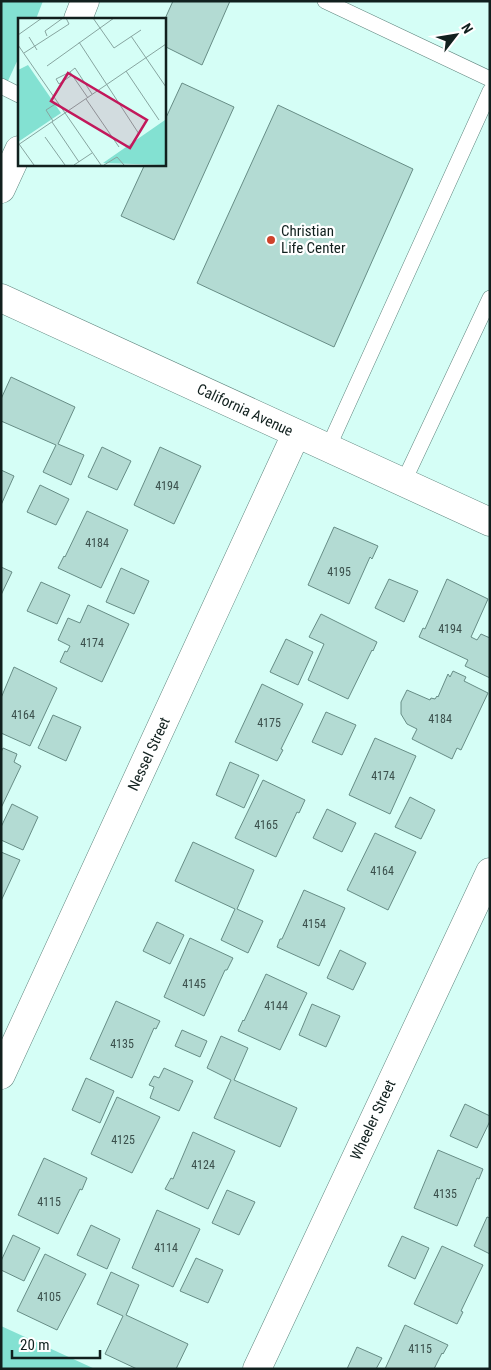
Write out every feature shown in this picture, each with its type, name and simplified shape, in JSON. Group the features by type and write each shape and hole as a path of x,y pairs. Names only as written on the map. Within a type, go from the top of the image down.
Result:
{"street":[{"path":"78,18 86,1"},
{"path":"1,189 18,152"},
{"name":"California Avenue","path":"1,298 490,522"},
{"name":"Nessel Street","path":"1,1075 296,434"},
{"name":"Wheeler Street","path":"256,1369 490,872"}],"lane":[{"path":"325,1 490,79"},
{"path":"1,86 18,94"},
{"path":"328,448 490,91"},
{"path":"404,483 490,298"}],"green space":[{"path":"1,1 43,1 36,18 18,18 18,59 1,96"},
{"path":"1,1326 95,1369 1,1369"}],"building":[{"path":"173,1 230,1 202,65 165,46 165,19"},
{"path":"182,83 234,107 174,240 121,216 145,165 165,165 165,120"},
{"path":"278,105 413,169 334,347 197,283"},
{"path":"11,377 75,407 58,444 84,455 71,485 43,472 56,445 1,421 1,399"},
{"path":"102,447 131,461 117,490 88,477"},
{"path":"160,447 201,466 174,524 134,505"},
{"path":"1,470 14,476 1,505"},
{"path":"40,485 69,499 56,525 27,512"},
{"path":"87,511 128,530 101,588 58,568"},
{"path":"334,527 378,546 372,559 370,557 349,604 308,585"},
{"path":"1,567 12,572 1,595"},
{"path":"121,568 149,581 134,614 106,602"},
{"path":"389,579 418,591 404,622 375,608"},
{"path":"447,579 488,599 471,637 477,640 481,634 490,638 490,678 465,666 468,660 419,637 423,628 425,629"},
{"path":"41,582 70,595 57,624 27,611"},
{"path":"88,605 129,624 102,682 60,662 65,651 67,652 70,646 58,640 68,618 80,623"},
{"path":"321,614 377,642 348,699 308,680 324,644 309,637"},
{"path":"286,639 313,652 298,685 270,672"},
{"path":"14,667 57,688 30,746 1,733 1,698"},
{"path":"453,671 466,677 464,681 488,693 461,750 457,748 452,759 412,739 417,729 407,724 401,714 401,702 407,690 430,700 431,698 435,699 438,697 448,674 450,677"},
{"path":"262,684 303,704 277,761 235,742"},
{"path":"326,712 356,725 342,755 312,742"},
{"path":"53,715 81,727 66,761 38,748"},
{"path":"375,738 416,756 390,814 349,795"},
{"path":"3,748 17,754 14,762 21,766 1,808 1,752"},
{"path":"230,762 259,775 244,808 216,795"},
{"path":"263,780 305,800 299,813 297,812 276,857 235,838"},
{"path":"410,797 435,810 421,839 395,827"},
{"path":"12,804 38,817 23,850 1,840 1,827"},
{"path":"327,809 356,823 342,852 313,838"},
{"path":"375,833 416,852 388,910 347,890"},
{"path":"193,842 254,870 237,909 263,921 248,953 221,940 235,909 175,881"},
{"path":"1,852 20,860 1,901"},
{"path":"304,890 345,908 319,966 277,947"},
{"path":"157,922 184,935 170,964 143,951"},
{"path":"190,938 233,958 227,970 225,970 204,1016 164,997"},
{"path":"340,950 366,963 353,990 327,978"},
{"path":"266,974 307,993 280,1050 238,1031"},
{"path":"116,1001 160,1021 156,1029 154,1028 132,1078 90,1059"},
{"path":"312,1004 340,1016 326,1047 299,1035"},
{"path":"182,1030 207,1041 200,1057 175,1046"},
{"path":"221,1036 248,1048 234,1080 297,1108 280,1147 214,1118 231,1080 207,1068"},
{"path":"164,1068 193,1081 179,1111 150,1098 154,1087 149,1085 154,1076 159,1078"},
{"path":"86,1078 114,1091 100,1123 72,1110"},
{"path":"117,1097 160,1117 132,1173 91,1154"},
{"path":"465,1104 490,1116 490,1121 477,1148 450,1136"},
{"path":"193,1132 235,1151 208,1209 165,1189 171,1178 173,1179"},
{"path":"438,1150 483,1169 479,1179 477,1178 457,1226 414,1208"},
{"path":"44,1158 87,1178 58,1234 18,1215"},
{"path":"227,1190 255,1202 239,1235 212,1223"},
{"path":"157,1210 200,1229 173,1287 132,1268"},
{"path":"487,1217 490,1218 490,1254 474,1246"},
{"path":"91,1225 120,1239 107,1269 77,1255"},
{"path":"13,1235 40,1248 24,1281 1,1270 1,1261"},
{"path":"402,1236 429,1248 415,1279 388,1266"},
{"path":"442,1246 483,1265 461,1311 463,1312 457,1324 414,1304"},
{"path":"45,1254 86,1274 57,1330 17,1311"},
{"path":"196,1258 223,1270 208,1303 180,1291"},
{"path":"111,1272 139,1285 126,1315 188,1344 176,1369 137,1369 105,1354 123,1316 97,1304"},
{"path":"405,1325 448,1345 434,1369 385,1369"},
{"path":"357,1347 382,1358 376,1369 347,1369"}],"place":[{"name":"Christian Life Center","path":"271,240"}]}
